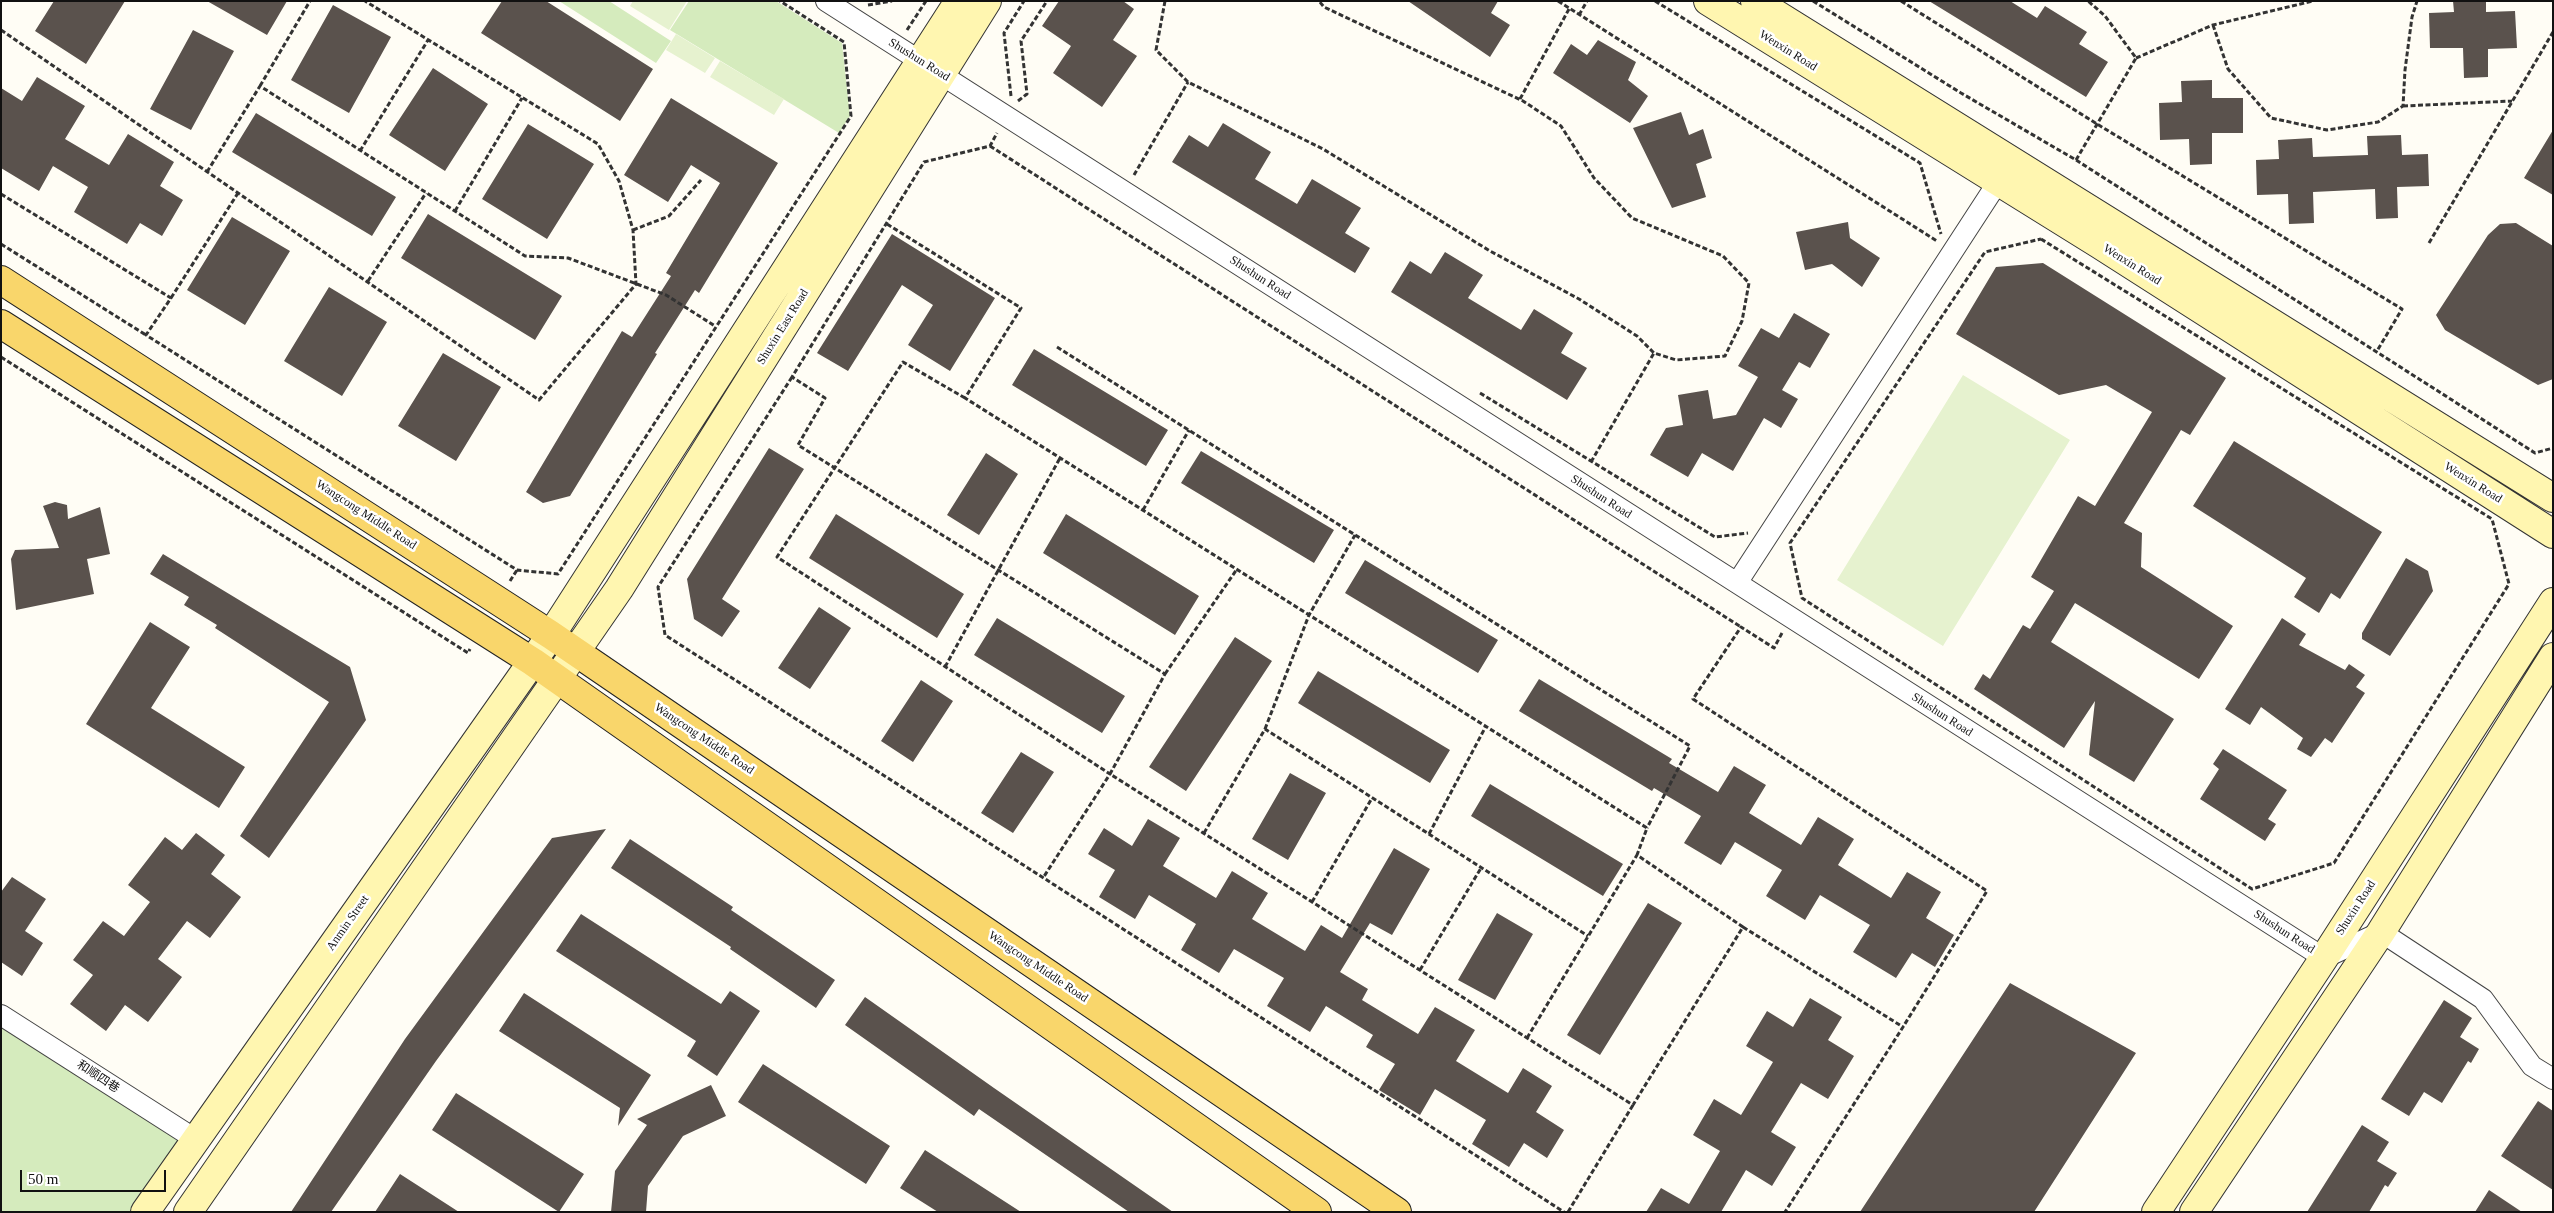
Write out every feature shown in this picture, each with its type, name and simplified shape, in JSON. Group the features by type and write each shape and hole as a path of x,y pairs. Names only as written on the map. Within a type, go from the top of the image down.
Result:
{"main road":[{"name":"Shuxin East Road","path":"576,651 619,589 931,68 959,1"},
{"name":"Shuxin East Road","path":"551,635 874,131 931,68 987,1"},
{"name":"Wenxin Road","path":"1708,1 1998,182 2553,534"},
{"path":"1755,1 2553,498"},
{"name":"Wangcong Middle Road","path":"1,280 576,651 1397,1212"},
{"path":"1,324 532,662 1317,1212"},
{"name":"Shuxin Road","path":"2156,1212 2324,958 2553,602"},
{"name":"Anmin Street","path":"145,1212 551,635"},
{"path":"188,1212 576,651"},
{"path":"2194,1212 2381,932 2553,657"}],"street":[{"name":"Shushun Road","path":"826,1 931,68 1009,111 1736,583 2324,958 2381,932"},
{"path":"1736,583 1998,182"},
{"path":"2381,932 2483,999 2532,1066 2553,1079"},
{"name":"和顺四巷","path":"1,1015 195,1139"}],"path":[{"path":"207,172 310,1"},
{"path":"1,30 539,400 636,284 633,230 619,181 598,144 365,1"},
{"path":"1,244 517,570 558,574 851,116 844,42 780,1"},
{"path":"873,10 865,5 892,1"},
{"path":"898,26 906,31 926,1"},
{"path":"1009,111 1004,33 1024,1"},
{"path":"990,146 1009,111 1027,94 1020,41 1047,1"},
{"path":"1165,1 1156,50 1188,82 1323,149 1490,251 1579,299 1637,336 1654,353 1676,360 1725,356 1742,322 1749,282 1723,256 1632,218 1594,178 1561,126 1523,101 1324,7 1319,1"},
{"path":"1558,1 1943,246 1920,164 1655,1"},
{"path":"1579,15 1587,1"},
{"path":"1813,1 1961,93 2076,160 2536,453 2553,448"},
{"path":"1901,1 2097,124 2402,309 2377,351"},
{"path":"2088,1 2106,16 2136,58"},
{"path":"2076,160 2136,58 2213,25 2313,1"},
{"path":"2403,106 2404,70 2412,17 2417,1"},
{"path":"1523,101 1519,98 1569,8"},
{"path":"2213,25 2228,69 2271,118 2327,130 2378,122 2403,106 2512,101"},
{"path":"2429,244 2553,32"},
{"path":"360,151 428,40"},
{"path":"1131,179 1188,82"},
{"path":"260,86 525,256 568,258 666,295 715,326"},
{"path":"455,211 522,98"},
{"path":"1564,1212 665,635 658,587 888,224 924,162 990,146 1774,648 1802,598 1790,543 1985,252 2041,239 2492,519 2509,584 2334,863 2252,889 1802,598"},
{"path":"633,230 668,216 701,180"},
{"path":"146,335 238,193"},
{"path":"368,281 426,193"},
{"path":"1,194 170,298"},
{"path":"888,224 1021,308 965,398"},
{"path":"1057,347 1690,746 1647,828 1637,855 1527,1038"},
{"path":"1592,462 1654,353"},
{"path":"1633,1105 1110,774 777,557 903,362 965,398 1647,828"},
{"path":"792,377 825,398 798,445 1165,674"},
{"path":"1474,390 1714,537 1754,532"},
{"path":"1143,510 1189,430"},
{"path":"945,666 1060,458"},
{"path":"1204,833 1264,729 1309,615 1355,535"},
{"path":"1043,878 1110,774 1165,674 1238,569"},
{"path":"1741,627 1693,699 1987,891 1785,1212"},
{"path":"1429,834 1486,726"},
{"path":"1264,729 1588,936"},
{"path":"1312,902 1372,798"},
{"path":"1637,855 1743,928 1903,1026"},
{"path":"1420,970 1481,868"},
{"path":"1568,1212 1743,928"}],"green space":[{"path":"559,1 609,1 671,41 656,63"},
{"path":"633,1 687,1 669,30 630,6"},
{"path":"689,1 776,1 842,43 850,116 839,133 670,30"},
{"path":"676,34 715,58 705,73 666,50"},
{"path":"720,61 784,99 774,115 710,77"},
{"path":"1963,375 2070,440 1943,646 1837,580"},
{"path":"1,1021 182,1137 131,1212 1,1212"}],"building":[{"path":"54,1 125,1 86,64 35,31"},
{"path":"207,1 287,1 267,35"},
{"path":"502,1 546,1 653,69 620,121 481,33"},
{"path":"1059,1 1123,1 1134,9 1113,40 1137,56 1102,107 1053,73 1071,46 1042,26"},
{"path":"1408,1 1498,1 1491,13 1510,25 1490,57"},
{"path":"1929,1 2010,1 2037,18 2045,6 2087,32 2079,44 2108,62 2086,97"},
{"path":"2453,1 2486,1 2486,12 2515,11 2517,48 2488,49 2488,77 2464,78 2463,48 2430,48 2429,13 2454,12"},
{"path":"333,5 391,37 349,113 291,80"},
{"path":"193,30 234,51 191,130 150,109"},
{"path":"1598,40 1636,62 1628,80 1648,96 1630,123 1553,73 1571,44 1587,55"},
{"path":"433,68 488,104 445,171 389,135"},
{"path":"37,77 85,106 65,139 109,165 128,134 174,162 160,186 183,200 162,236 140,223 127,244 74,212 88,187 53,166 39,191 1,168 1,88 22,101"},
{"path":"2212,80 2212,98 2243,98 2243,133 2212,133 2212,164 2190,165 2189,139 2160,140 2159,103 2182,102 2181,81"},
{"path":"671,98 778,163 699,293 695,290 655,353 657,354 570,496 543,503 526,492 622,331 632,337 671,276 666,273 720,183 691,165 668,202 624,175"},
{"path":"1681,112 1689,135 1703,129 1712,158 1696,164 1706,197 1672,208 1633,128"},
{"path":"256,113 396,197 372,236 232,152"},
{"path":"1223,123 1271,152 1255,179 1297,204 1312,179 1361,208 1345,233 1370,248 1355,273 1172,162 1189,135 1208,147"},
{"path":"528,124 594,164 547,239 482,199"},
{"path":"2553,130 2553,195 2524,178"},
{"path":"2401,135 2402,155 2428,154 2429,186 2397,187 2398,218 2376,219 2375,189 2313,192 2314,223 2289,224 2288,194 2257,195 2256,160 2279,159 2278,140 2312,138 2313,157 2368,155 2367,136"},
{"path":"428,214 562,296 535,340 401,258"},
{"path":"232,217 290,251 245,325 187,290"},
{"path":"1848,222 1850,238 1880,258 1862,287 1832,264 1805,270 1796,232"},
{"path":"2516,223 2553,246 2553,379 2538,385 2445,330 2436,315 2488,235 2500,224"},
{"path":"892,234 995,298 950,371 908,345 933,305 902,285 848,371 817,353"},
{"path":"1445,252 1483,275 1468,298 1521,330 1534,309 1573,333 1561,353 1587,368 1567,400 1391,292 1410,261 1431,274"},
{"path":"2043,263 2226,378 2190,435 2181,430 2124,523 2142,533 2141,567 2233,626 2199,679 2075,603 2051,642 2174,719 2134,782 2089,755 2095,701 2064,748 1974,689 1983,674 1990,679 2023,625 2030,629 2054,591 2031,577 2078,496 2095,506 2152,412 2106,385 2059,395 1956,334 1996,267"},
{"path":"329,287 387,322 342,396 284,361"},
{"path":"1794,313 1830,334 1810,368 1799,362 1782,390 1798,399 1781,428 1764,418 1733,471 1702,453 1688,477 1650,455 1666,428 1683,425 1678,395 1708,390 1713,419 1736,415 1758,377 1738,366 1761,328 1779,338"},
{"path":"1034,349 1168,430 1146,466 1012,385"},
{"path":"443,353 501,387 456,461 398,426"},
{"path":"2234,441 2382,532 2340,599 2331,593 2319,613 2294,597 2306,578 2193,506"},
{"path":"769,448 804,469 722,599 740,611 722,637 694,619 687,579"},
{"path":"1201,451 1334,530 1314,563 1181,483"},
{"path":"986,453 1018,474 979,535 947,515"},
{"path":"55,502 67,505 68,519 100,507 110,554 87,559 94,594 16,610 11,559 15,550 59,548 43,506"},
{"path":"836,514 964,594 937,638 809,558"},
{"path":"1066,514 1199,596 1175,635 1043,553"},
{"path":"163,554 350,667 366,720 269,858 240,836 329,702 215,628 217,625 184,605 189,597 150,574"},
{"path":"2406,558 2428,571 2433,591 2390,656 2362,639 2362,633"},
{"path":"1365,560 1498,640 1478,673 1345,593"},
{"path":"819,607 851,628 810,689 778,668"},
{"path":"997,618 1125,696 1102,733 974,655"},
{"path":"2282,618 2306,634 2299,645 2345,670 2349,664 2365,675 2356,687 2365,693 2332,743 2325,738 2311,757 2297,749 2303,738 2261,707 2250,725 2225,709"},
{"path":"150,622 190,647 151,708 245,767 219,808 86,724"},
{"path":"1235,637 1272,661 1186,791 1149,767"},
{"path":"1318,671 1450,750 1430,783 1298,703"},
{"path":"1539,679 1672,759 1669,763 1718,792 1734,766 1766,785 1749,813 1801,845 1818,817 1854,839 1838,865 1891,898 1907,872 1941,892 1926,918 1954,935 1935,967 1912,953 1896,978 1853,952 1870,925 1820,895 1805,920 1766,896 1782,870 1735,842 1721,865 1684,843 1701,816 1654,788 1652,791 1519,711"},
{"path":"921,680 953,701 913,762 881,741"},
{"path":"2223,749 2287,790 2268,819 2276,824 2265,841 2200,799 2219,769 2213,764"},
{"path":"1021,752 1054,772 1013,833 981,813"},
{"path":"1290,773 1326,793 1288,860 1252,839"},
{"path":"1490,784 1623,864 1603,896 1471,816"},
{"path":"1148,819 1180,838 1163,866 1216,898 1232,871 1268,893 1252,919 1305,951 1321,925 1342,938 1394,848 1430,869 1392,935 1370,923 1340,972 1368,989 1362,1000 1418,1034 1435,1007 1475,1030 1456,1061 1508,1093 1523,1068 1552,1086 1536,1112 1564,1130 1547,1158 1524,1143 1509,1167 1472,1144 1486,1120 1435,1089 1420,1115 1379,1090 1395,1064 1366,1047 1373,1035 1326,1006 1310,1032 1267,1006 1284,978 1234,949 1219,973 1181,950 1196,924 1149,895 1135,919 1099,897 1115,870 1088,854 1104,828 1132,846"},
{"path":"606,829 436,1061 331,1212 291,1212 405,1039 552,838"},
{"path":"196,833 225,855 211,874 241,897 210,938 187,921 158,959 182,977 148,1022 125,1005 106,1031 70,1004 93,975 73,960 103,921 124,936 150,902 128,885 165,837 182,850"},
{"path":"630,839 733,907 731,910 835,980 816,1008 730,949 731,947 611,868"},
{"path":"12,877 46,899 25,931 43,943 22,976 1,962 1,892"},
{"path":"1648,903 1682,923 1600,1055 1567,1035"},
{"path":"1497,913 1533,934 1495,1000 1458,980"},
{"path":"581,914 721,1004 730,991 760,1011 717,1076 687,1056 696,1041 556,951"},
{"path":"2010,983 2136,1053 2034,1212 1860,1212"},
{"path":"524,993 651,1075 618,1126 620,1108 499,1031"},
{"path":"865,997 1173,1212 1129,1212 979,1109 974,1116 845,1025"},
{"path":"1810,998 1842,1017 1828,1040 1854,1056 1828,1099 1801,1083 1771,1132 1796,1147 1772,1186 1746,1170 1721,1212 1646,1212 1661,1188 1689,1204 1720,1151 1693,1135 1714,1099 1741,1115 1773,1062 1746,1046 1767,1011 1793,1027"},
{"path":"2444,1000 2472,1018 2460,1037 2479,1049 2471,1063 2468,1061 2442,1103 2424,1092 2409,1116 2381,1099"},
{"path":"763,1064 890,1146 866,1184 738,1102"},
{"path":"711,1085 726,1116 683,1136 648,1186 646,1212 611,1212 615,1171 647,1125 637,1119"},
{"path":"456,1093 584,1174 559,1212 432,1130"},
{"path":"2538,1101 2553,1111 2553,1190 2501,1156"},
{"path":"2362,1125 2389,1142 2377,1161 2397,1173 2388,1187 2385,1185 2369,1212 2307,1212"},
{"path":"925,1150 1021,1212 938,1212 900,1188"},
{"path":"400,1174 459,1212 375,1212"},
{"path":"2489,1190 2522,1212 2475,1212"}]}
